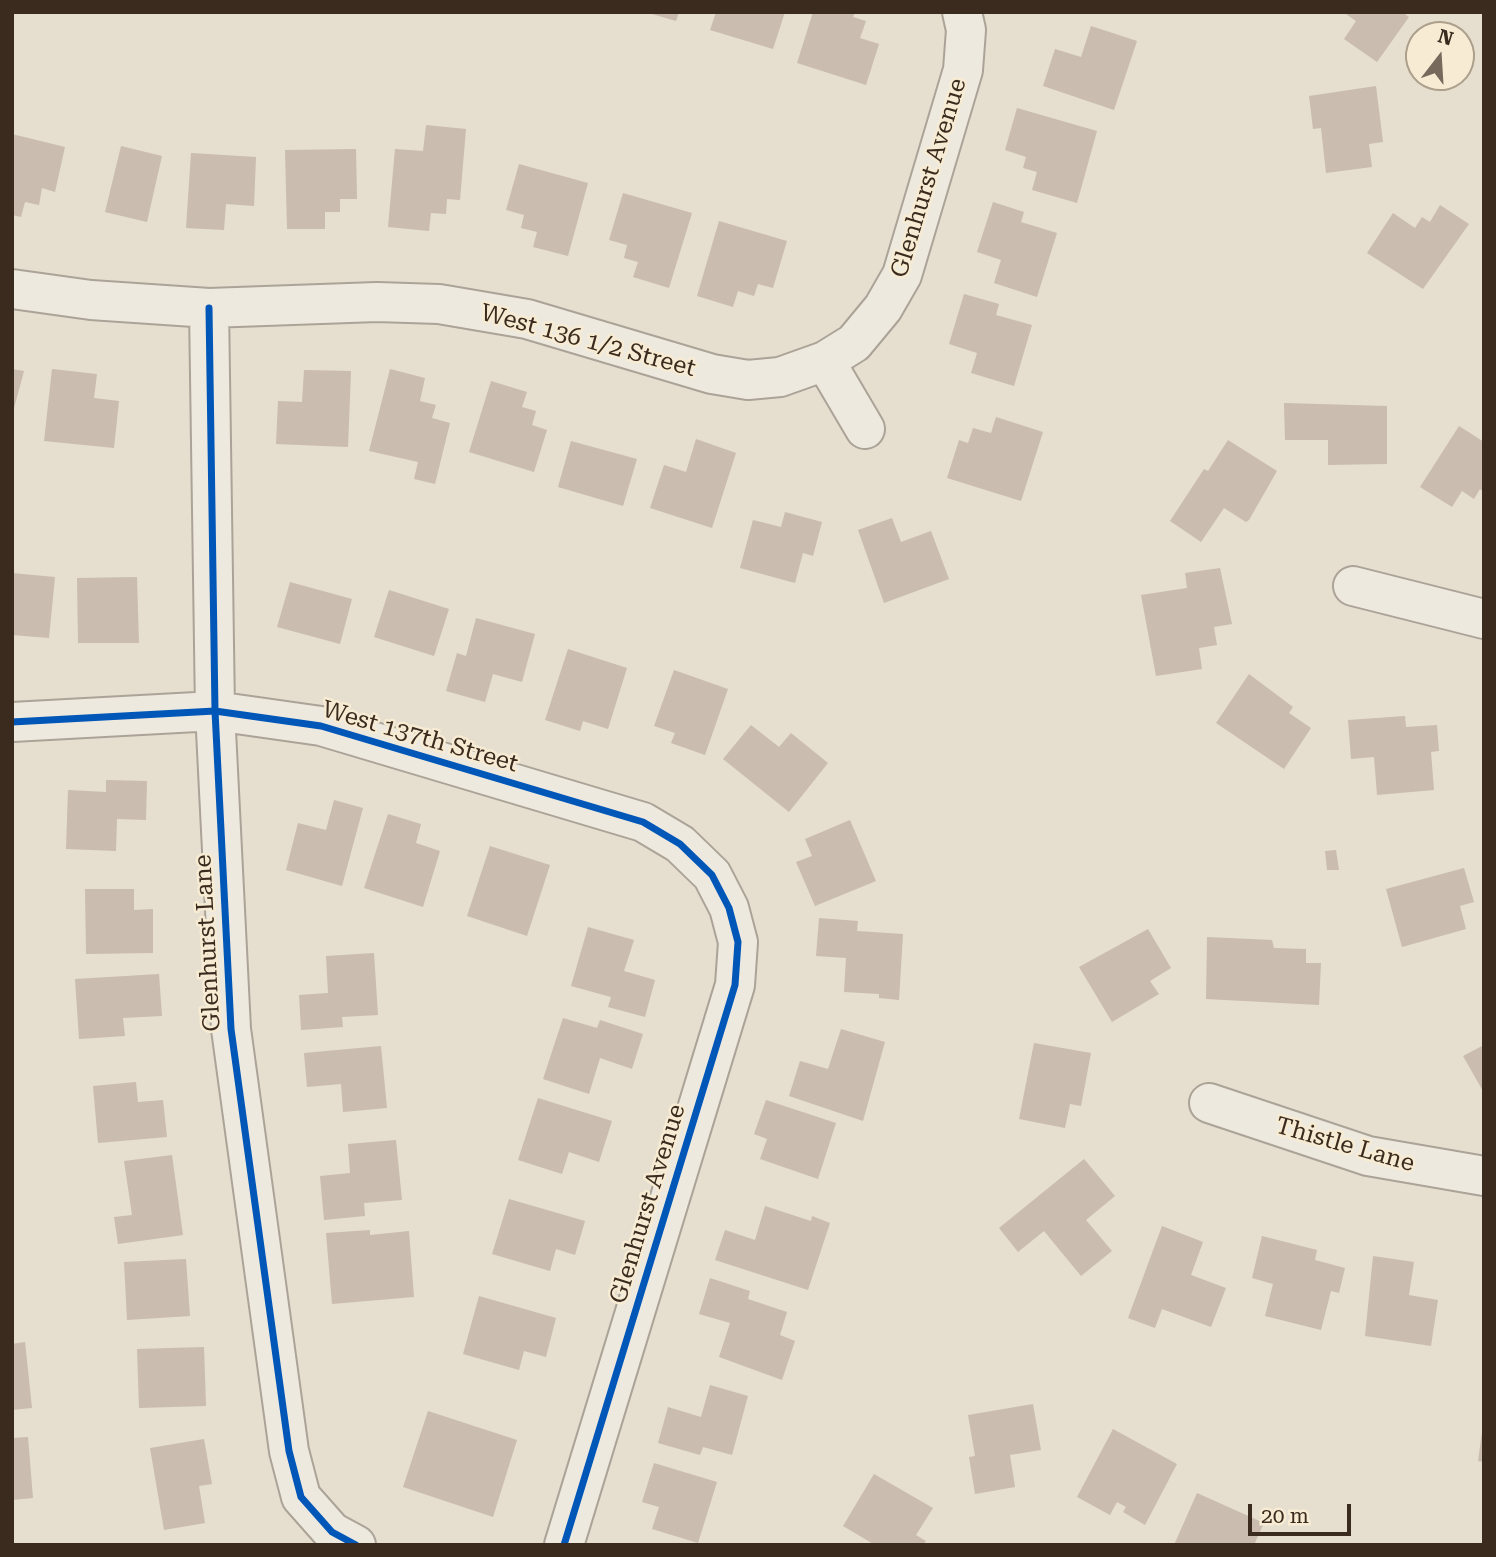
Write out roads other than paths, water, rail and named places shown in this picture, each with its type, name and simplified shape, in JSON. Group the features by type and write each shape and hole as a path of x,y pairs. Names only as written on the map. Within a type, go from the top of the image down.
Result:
{"street":[{"name":"Glenhurst Avenue","path":"825,360 854,343 883,308 902,275 963,70 966,30 962,12"},
{"name":"West 136 1/2 Street","path":"12,289 91,300 209,308 377,302 439,304 527,319 712,374 748,380 780,377 825,360"},
{"name":"Glenhurst Lane","path":"209,308 215,711 231,1029 289,1451 301,1497 332,1532 356,1545"},
{"path":"825,360 865,429"},
{"path":"1353,586 1484,619"},
{"name":"West 137th Street","path":"12,722 215,711 321,726 643,822 680,844 712,875"},
{"name":"Glenhurst Avenue","path":"564,1545 735,985 738,942 729,908 712,875"},
{"name":"Thistle Lane","path":"1209,1103 1368,1156 1484,1176"}]}
